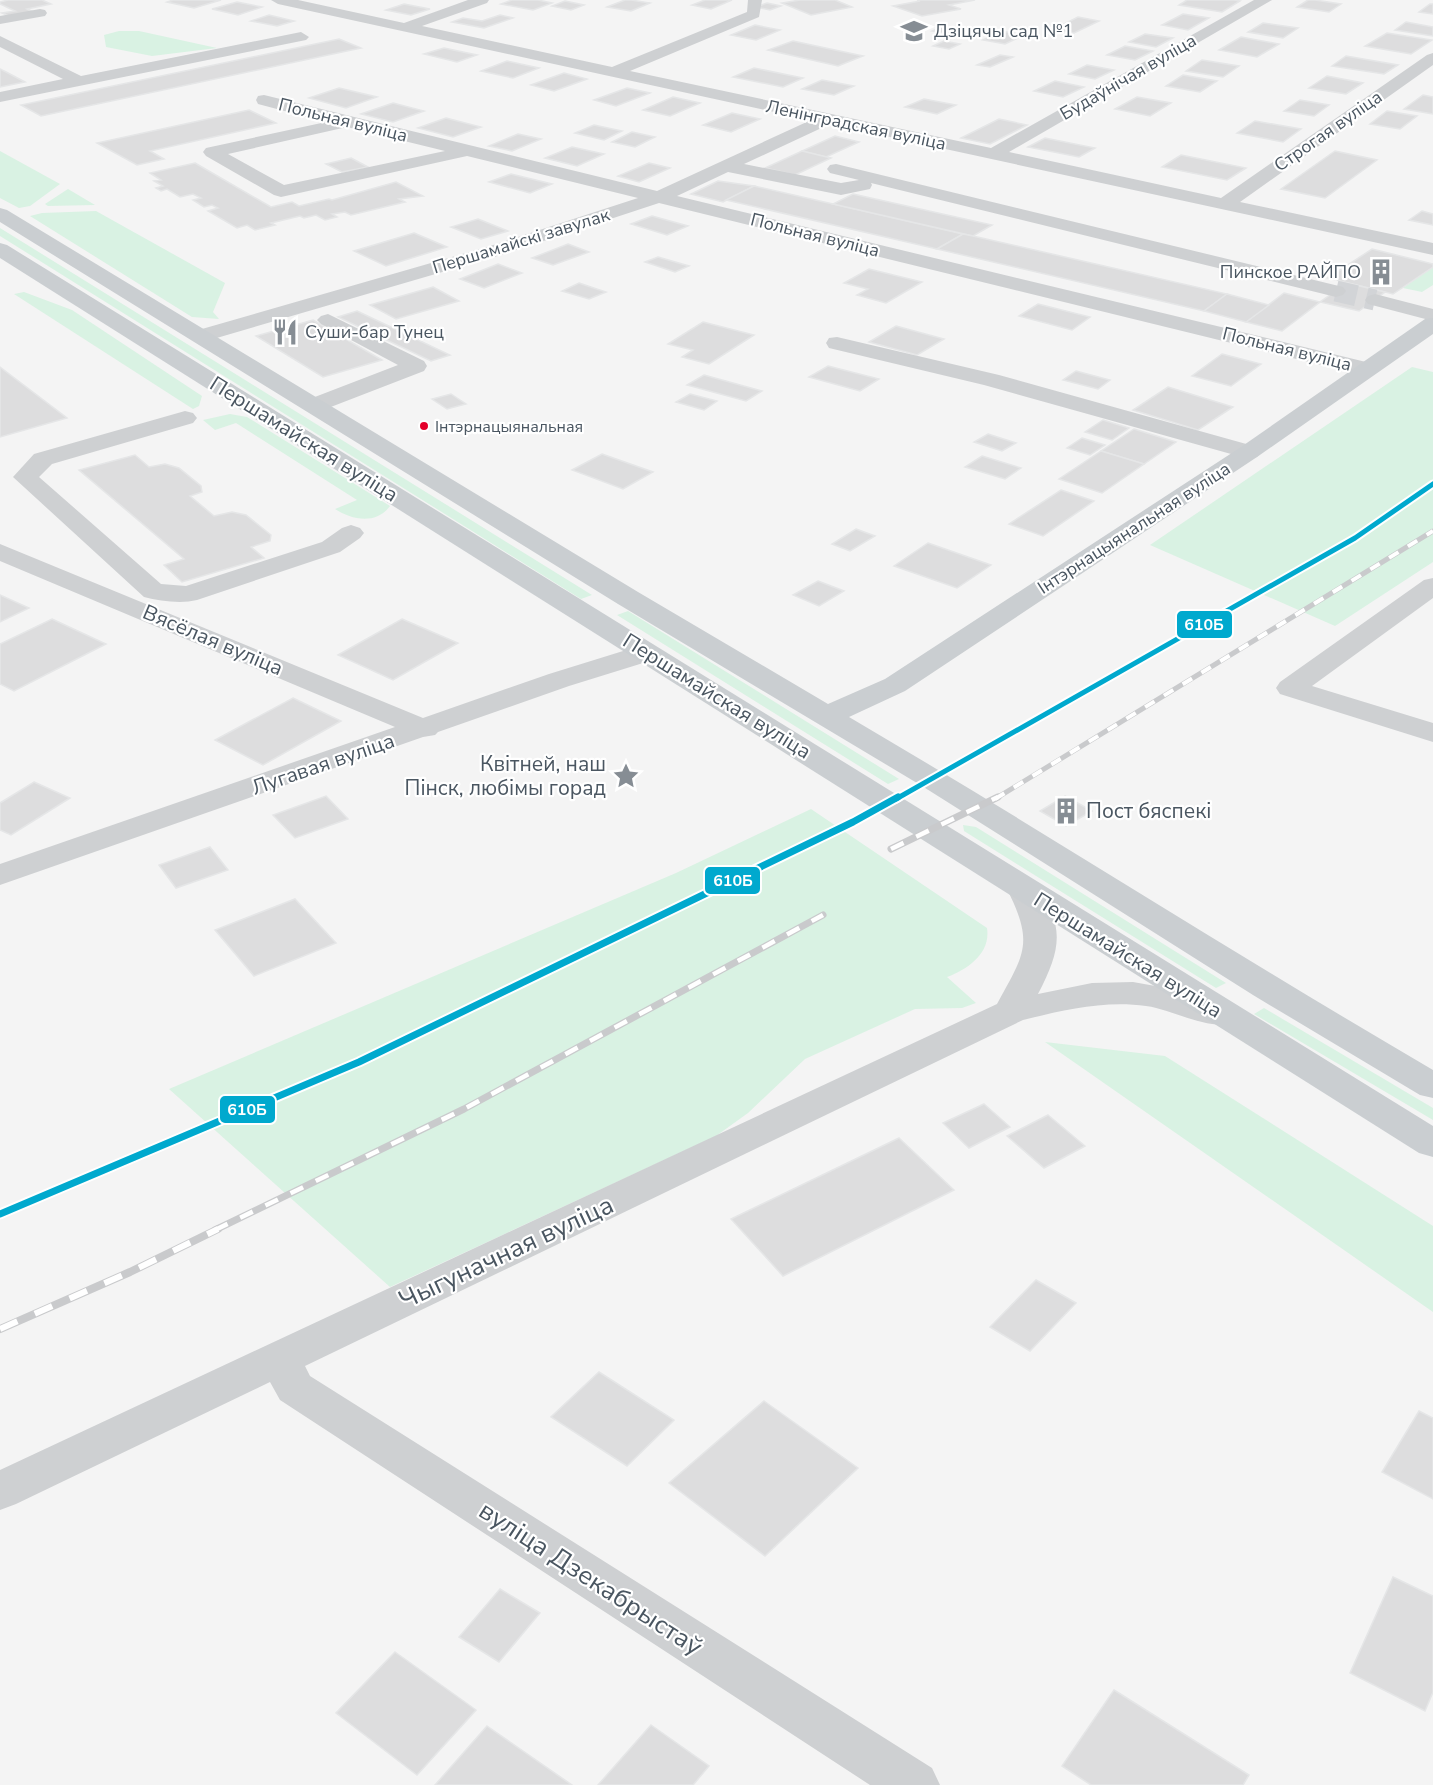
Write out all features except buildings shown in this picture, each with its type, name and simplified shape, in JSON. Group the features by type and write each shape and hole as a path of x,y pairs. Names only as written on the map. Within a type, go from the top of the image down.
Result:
{"main road":[{"name":"Першамайская вуліца","path":"0,214 203,336 628,598 933,779 1265,987 1433,1086"},
{"name":"Першамайская вуліца","path":"0,249 1223,1015 1433,1144"},
{"name":"Інтэрнацыянальная вуліца","path":"826,716 895,685 1249,452 1433,324"}],"street":[{"name":"Ленінградская вуліца","path":"278,0 1433,249"},
{"path":"403,28 482,0"},
{"path":"612,73 754,14 755,0"},
{"name":"Будаўнічая вуліца","path":"992,154 1265,0"},
{"path":"0,20 40,13"},
{"path":"0,97 301,37"},
{"path":"0,41 79,81"},
{"name":"Строгая вуліца","path":"1224,204 1433,58"},
{"name":"Польная вуліца","path":"264,100 1366,369"},
{"name":"Першамайскі завулак","path":"203,336 497,250 660,198 829,118"},
{"path":"347,122 212,152 281,191 468,151"},
{"path":"726,166 841,189 884,180"},
{"path":"836,169 1336,291"},
{"path":"1375,300 1433,315"},
{"path":"315,405 416,366 328,320"},
{"path":"837,343 991,380 1249,452"},
{"path":"185,418 43,459 25,477 153,591 188,594 331,547 351,533"},
{"name":"Вясёлая вуліца","path":"0,552 425,729"},
{"path":"1433,586 1290,688 1433,733"},
{"name":"Лугавая вуліца","path":"0,875 425,729 559,680 646,653"},
{"path":"1011,1012 1033,969 1042,935 1035,912 1023,889"},
{"name":"Чыгуначная вуліца","path":"0,1491 1011,1012 1057,1001 1122,992 1153,996 1223,1015"},
{"name":"вуліца Дзекабрыстаў","path":"280,1359 295,1388 914,1785"}],"green space":[{"path":"119,31 139,31 217,48 152,56 106,47 104,35"},
{"path":"0,151 60,184 30,206 19,208 0,198"},
{"path":"68,189 95,205 48,206 45,204"},
{"path":"96,211 225,283 213,312 219,319 192,317 30,216 42,213"},
{"path":"0,228 592,595 581,599 0,236"},
{"path":"1433,267 1433,285 1422,292 1403,288"},
{"path":"24,292 72,310 202,396 199,406 193,409 14,294"},
{"path":"1412,367 1433,372 1433,562 1335,626 1150,545"},
{"path":"230,414 247,417 390,506 378,516 364,519 349,516 335,509 357,500 236,423 215,430 203,420"},
{"path":"628,611 899,779 888,784 617,615"},
{"path":"811,809 987,928 987,937 982,952 970,965 947,977 976,1003 962,1008 915,1009 805,1059 748,1113 716,1136 390,1287 169,1089 676,873"},
{"path":"963,825 976,827 1226,983 1216,988 964,831"},
{"path":"1264,1008 1433,1108 1433,1120 1254,1014"},
{"path":"1045,1042 1165,1056 1433,1226 1433,1312"}],"tunnel":[{"path":"1336,291 1375,300"}],"railway":[{"path":"995,799 1433,531"},
{"path":"891,849 998,797"},
{"path":"215,1230 464,1109 823,915"},
{"path":"0,1329 130,1272 218,1229"}],"transit line":[{"name":"610Б","path":"0,1214 359,1062 853,822 958,765 1355,538 1433,484"}],"place":[{"name":"Дзіцячы сад №1","path":"914,31"},
{"name":"Пинское РАЙПО","path":"1381,272"},
{"name":"Суши-бар Тунец","path":"285,332"},
{"name":"Інтэрнацыянальная","path":"424,426"},
{"name":"Квітней, наш Пінск, любімы горад","path":"626,776"},
{"name":"Пост бяспекі","path":"1066,811"}]}
